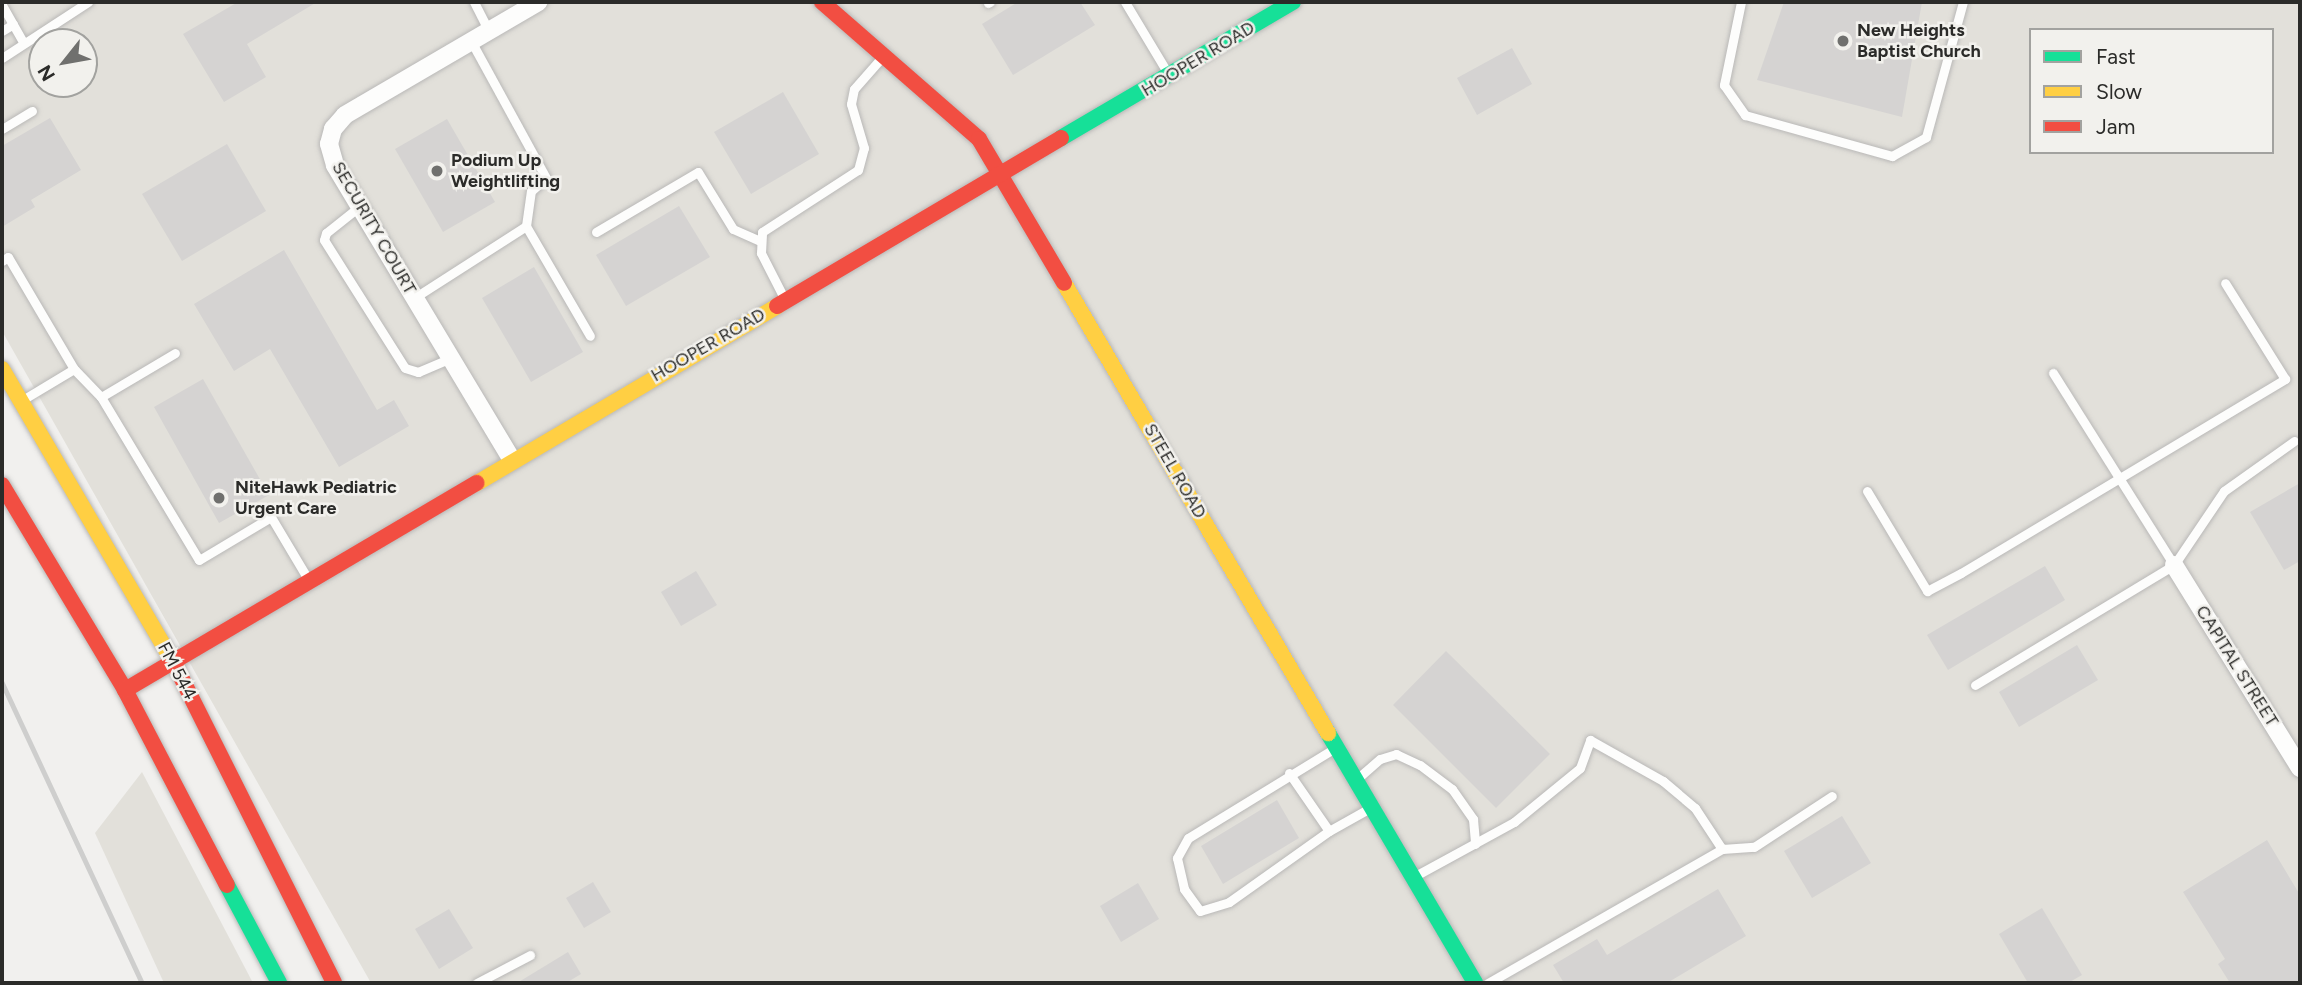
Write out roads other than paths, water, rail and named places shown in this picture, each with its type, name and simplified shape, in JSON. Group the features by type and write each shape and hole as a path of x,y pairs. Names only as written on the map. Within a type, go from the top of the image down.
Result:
{"street":[{"name":"SECURITY COURT","path":"512,460 335,165 330,144 333,129 345,115 538,2"},
{"name":"STEEL ROAD","path":"822,2 979,139 1475,983"},
{"name":"HOOPER ROAD","path":"125,690 172,659 1002,175 1293,2"},
{"name":"FM 544","path":"2,369 172,659 334,983"},
{"path":"2,485 125,690 279,983"},
{"name":"CAPITAL STREET","path":"2174,565 2300,768"},
{"path":"244,914 277,947 297,983"}],"lane":[{"path":"2,58 88,2"},
{"path":"474,2 488,30"},
{"path":"1125,2 1169,75"},
{"path":"1741,2 1724,85 1745,115 1892,156 1926,137 1963,2"},
{"path":"2,5 23,42"},
{"path":"2,31 13,24"},
{"path":"471,41 547,172 531,191 526,226 590,336"},
{"path":"785,300 767,268 760,241 767,226 843,183 858,170 864,148 851,104 854,89 885,55"},
{"path":"2,129 32,111"},
{"path":"596,232 698,172 733,229 760,241"},
{"path":"360,206 326,233 324,240 405,368 418,372 451,359"},
{"path":"414,298 526,226"},
{"path":"2,261 8,257 74,369 101,397 199,560 271,517 308,579"},
{"path":"1867,491 1927,591 2120,479 2285,379 2225,283"},
{"path":"101,397 175,353"},
{"path":"20,401 74,369"},
{"path":"2053,373 2174,565"},
{"path":"1975,685 2174,565 2224,491 2294,441"},
{"path":"1413,876 1514,822 1580,768 1590,740 1663,781 1695,808 1722,849"},
{"path":"1337,747 1289,773 1188,838 1177,858 1184,889 1200,911 1229,902 1329,831 1372,807"},
{"path":"1356,779 1380,759 1396,754 1420,765 1451,789 1473,819 1475,844"},
{"path":"1289,773 1329,831"},
{"path":"1488,983 1722,849 1754,846 1832,796"},
{"path":"477,983 530,955"}],"railway":[{"path":"2,683 142,983"}],"place":[{"name":"New Heights Baptist Church","path":"1843,41"},
{"name":"Podium Up Weightlifting","path":"437,171"},
{"name":"NiteHawk Pediatric Urgent Care","path":"219,498"}]}
